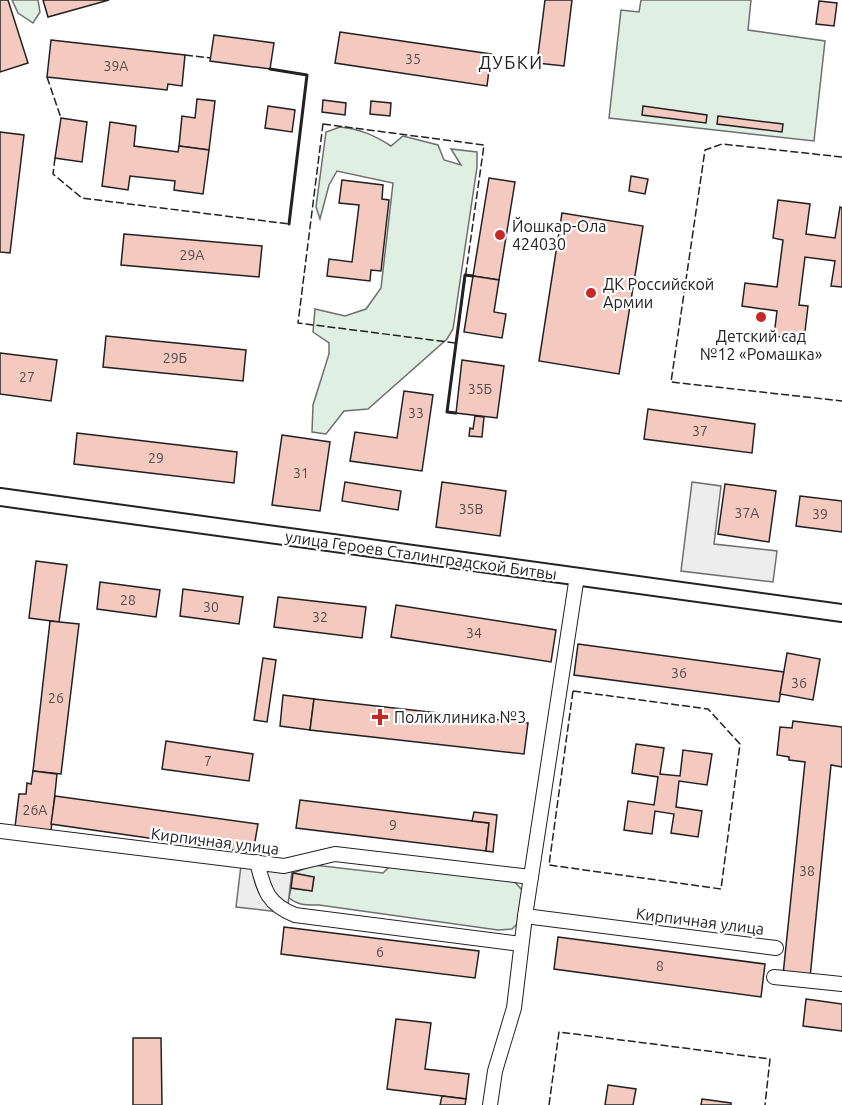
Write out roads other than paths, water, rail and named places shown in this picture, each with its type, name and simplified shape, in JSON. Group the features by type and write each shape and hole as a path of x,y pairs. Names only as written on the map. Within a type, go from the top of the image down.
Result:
{"street":[{"name":"улица Героев Сталинградской Битвы","path":"0,497 842,613"},
{"path":"490,1105 495,1071 514,1008 525,916 577,576"},
{"name":"Кирпичная улица","path":"0,831 284,866 335,854 531,877"},
{"path":"257,862 265,892 282,910 294,915 521,944"},
{"name":"Кирпичная улица","path":"525,916 776,948"},
{"path":"774,977 842,984"}],"place":[{"name":"Йошкар-Ола 424030","path":"500,235"},
{"name":"ДК Российской Армии","path":"591,293"},
{"name":"Детский сад №12 «Ромашка»","path":"761,317"},
{"name":"Поликлиника №3","path":"380,717"}],"district":[{"name":"ДУБКИ","path":"511,62"}]}
